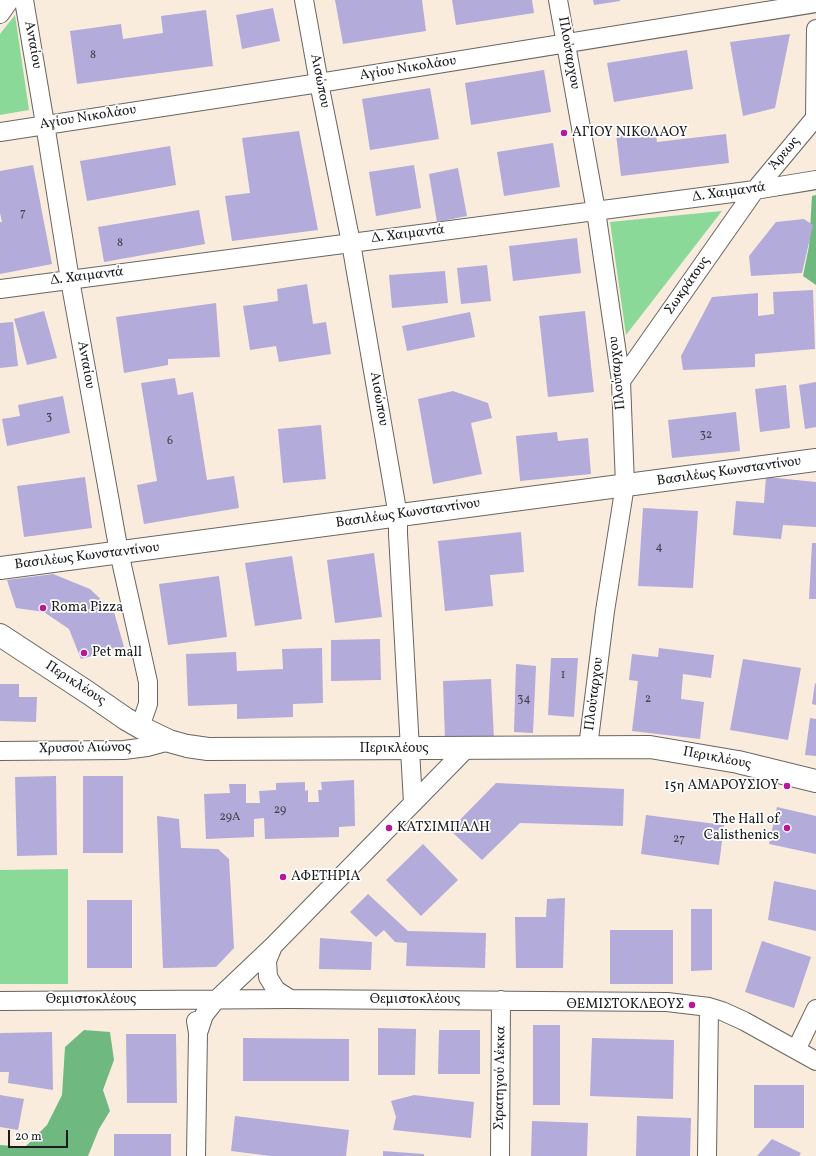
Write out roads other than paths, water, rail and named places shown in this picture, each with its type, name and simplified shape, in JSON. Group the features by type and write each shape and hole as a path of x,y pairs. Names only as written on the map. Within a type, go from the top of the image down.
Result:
{"main road":[{"name":"Βασιλέως Κωνσταντίνου","path":"0,568 816,460"},
{"name":"Περικλέους","path":"0,635 140,727 169,741 187,746 208,749 650,747 738,762 816,781"}],"street":[{"path":"0,14 10,0"},
{"name":"Ανταίου","path":"24,0 70,280 120,552 148,682 148,704 140,727"},
{"name":"Αισώπου","path":"304,0 351,243 398,516 413,803"},
{"name":"Πλούταρχου","path":"558,0 596,211 621,381 625,485 605,611 588,747"},
{"name":"Αγίου Νικολάου","path":"0,132 319,83 816,2"},
{"name":"Άρεως","path":"755,190 816,120 816,29"},
{"name":"Δ. Χαιμαντά","path":"0,289 755,190 816,180"},
{"name":"Σωκράτους","path":"621,381 755,190"},
{"name":"Χρυσού Αιώνος","path":"0,751 124,750 147,747 169,741"},
{"path":"198,1033 204,1015 216,1000 273,946 467,748"},
{"path":"273,946 267,961 268,977 276,990 290,999"},
{"name":"Θεμιστοκλέους","path":"0,1001 290,999 667,1002 709,1007 722,1011 744,1020 816,1061"},
{"path":"171,1000 186,1006 196,1018 198,1033 196,1156"},
{"name":"Στρατηγού Λέκκα","path":"500,1156 501,1000"},
{"path":"707,1156 709,1007"},
{"path":"796,1050 816,1009"}],"place":[{"name":"ΑΓΙΟΥ ΝΙΚΟΛΑΟΥ","path":"564,133"},
{"name":"Roma Pizza","path":"43,608"},
{"name":"Pet mall","path":"84,653"},
{"name":"15η ΑΜΑΡΟΥΣΙΟΥ","path":"787,786"},
{"name":"ΚΑΤΣΙΜΠΑΛΗ","path":"389,828"},
{"name":"The Hall of Calisthenics","path":"787,828"},
{"name":"ΑΦΕΤΗΡΙΑ","path":"283,877"},
{"name":"ΘΕΜΙΣΤΟΚΛΕΟΥΣ","path":"692,1005"}]}
